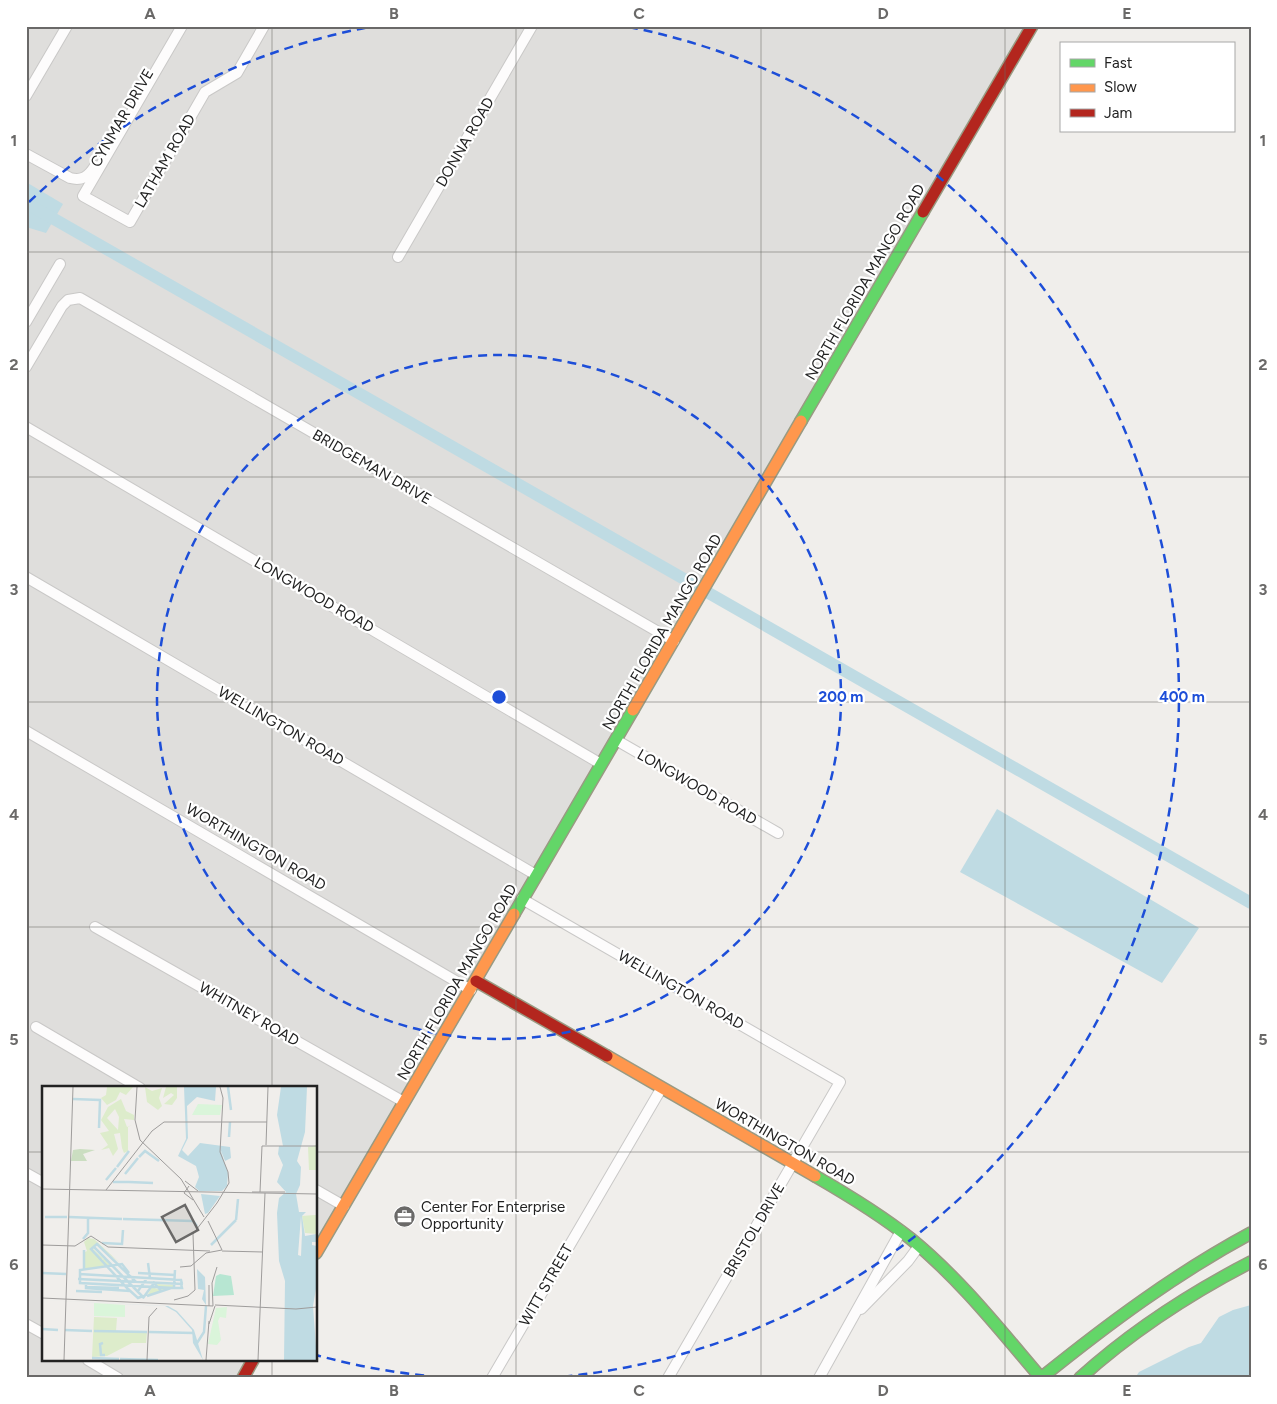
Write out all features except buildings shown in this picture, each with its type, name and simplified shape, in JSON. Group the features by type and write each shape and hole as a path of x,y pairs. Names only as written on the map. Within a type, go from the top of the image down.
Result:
{"street":[{"path":"26,96 67,26"},
{"name":"CYNMAR DRIVE","path":"26,154 70,178 78,180 85,178 91,172 174,26"},
{"name":"LATHAM ROAD","path":"182,26 83,196 130,222 205,92 237,73 264,26"},
{"name":"DONNA ROAD","path":"398,257 532,26"},
{"name":"NORTH FLORIDA MANGO ROAD","path":"318,1249 1032,26"},
{"path":"26,322 60,264"},
{"name":"BRIDGEMAN DRIVE","path":"26,367 62,306 68,300 80,298 674,641"},
{"name":"LONGWOOD ROAD","path":"26,427 602,764"},
{"name":"WELLINGTON ROAD","path":"26,577 536,875"},
{"name":"WORTHINGTON ROAD","path":"26,730 473,985 661,1088 863,1205 901,1231 938,1263 1041,1378"},
{"name":"LONGWOOD ROAD","path":"616,740 778,833"},
{"name":"WELLINGTON ROAD","path":"522,899 840,1082"},
{"name":"WHITNEY ROAD","path":"94,927 404,1102"},
{"path":"36,1028 137,1086"},
{"name":"BRISTOL DRIVE","path":"668,1378 840,1082"},
{"name":"WITT STREET","path":"492,1378 661,1088"},
{"path":"26,1173 42,1182"},
{"path":"318,1191 344,1206"},
{"path":"819,1378 901,1231"},
{"path":"1041,1378 1114,1320 1156,1290 1199,1262 1251,1233"},
{"path":"853,1318 919,1246"},
{"path":"1080,1378 1109,1350 1152,1320 1195,1293 1251,1262"},
{"path":"26,1324 42,1333"},
{"path":"91,1362 118,1378"},
{"path":"243,1378 252,1362"}],"shaded area":[{"path":"26,26 1032,26 318,1249 318,1086 42,1086 42,1362 252,1362 243,1378 26,1378"}],"water":[{"path":"26,182 63,204 46,233 26,227"},
{"path":"997,809 1199,928 1162,983 960,872"},
{"path":"1251,1305 1251,1371 1249,1378 1135,1378 1139,1372 1201,1343 1219,1317 1233,1310"}],"waterway":[{"path":"26,203 1251,903"}],"traffic: fast":[{"path":"801,421 923,212"},
{"path":"514,914 633,710"},
{"path":"815,1176 900,1230 929,1254 979,1306 1041,1378"},
{"path":"1041,1378 1091,1338 1169,1283 1251,1233"},
{"path":"1080,1378 1162,1314 1205,1287 1251,1262"}],"traffic: slow":[{"path":"633,710 801,421"},
{"path":"318,1250 514,914"},
{"path":"607,1056 815,1176"}],"traffic: jam":[{"path":"923,212 1032,26"},
{"path":"476,981 607,1056"},
{"path":"243,1378 252,1362"}],"place":[{"name":"Center For Enterprise Opportunity","path":"405,1216"}]}
